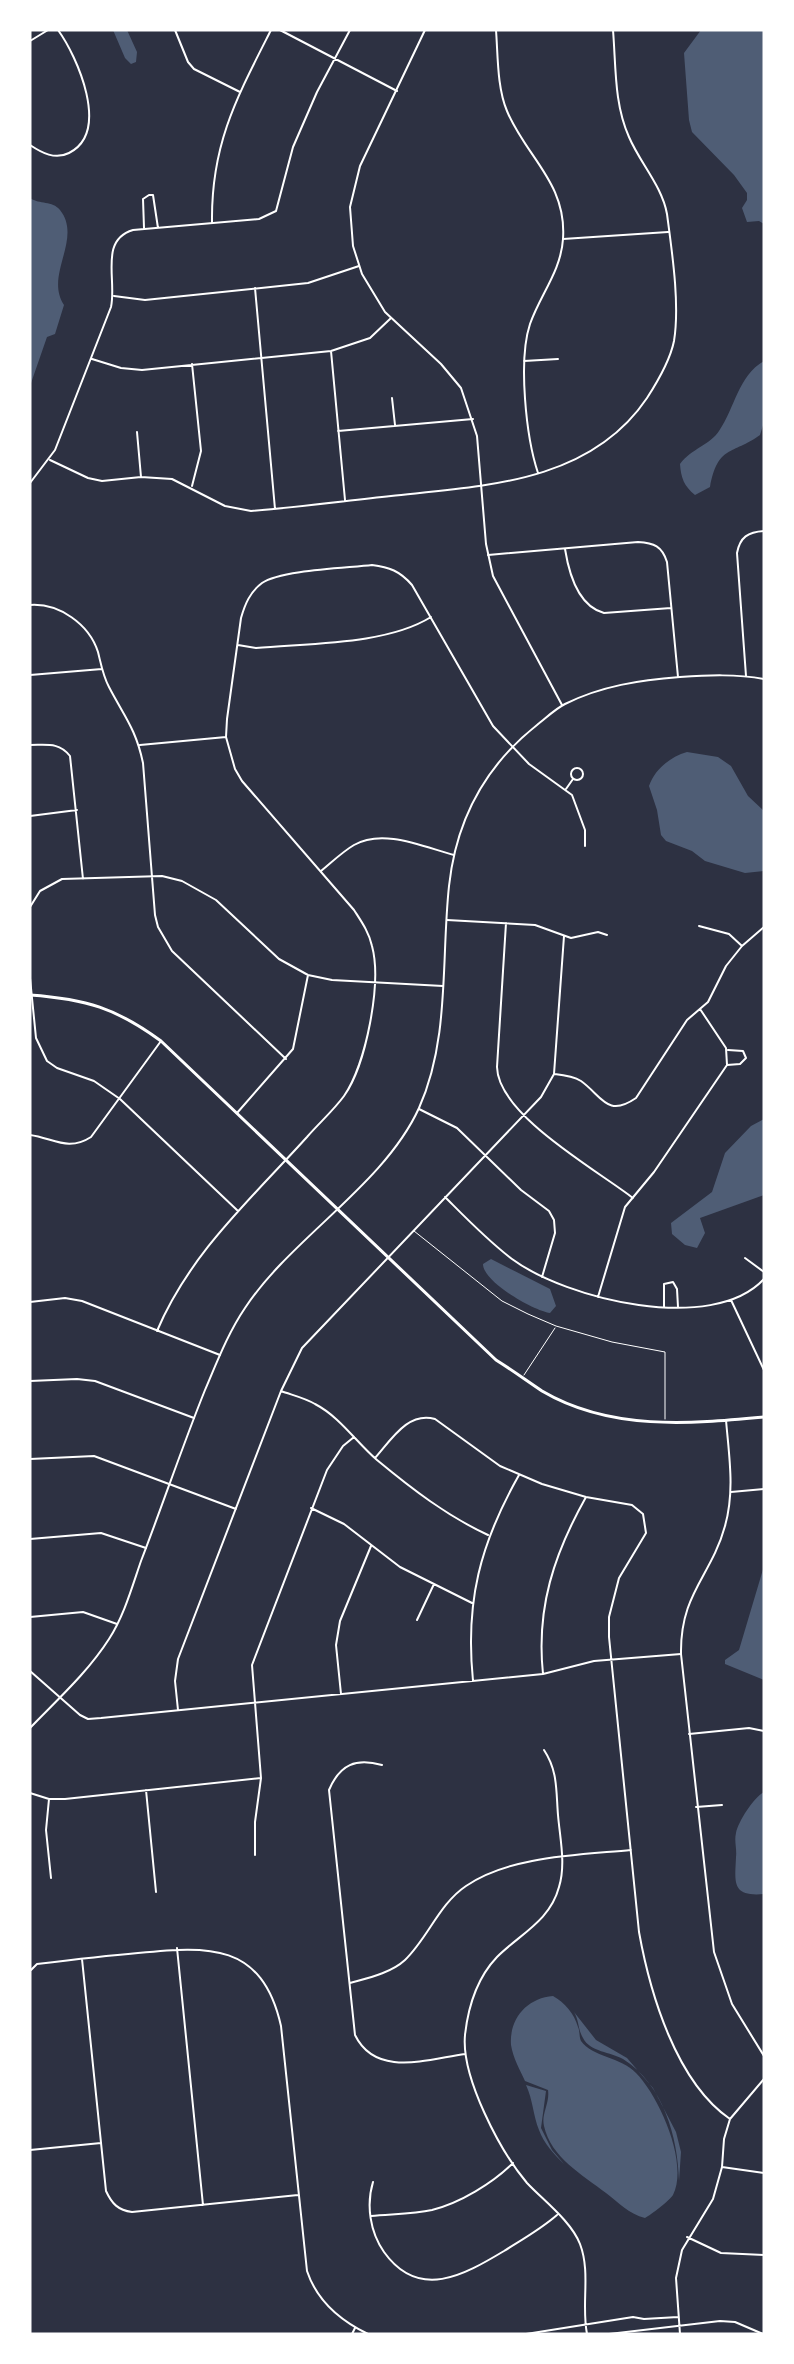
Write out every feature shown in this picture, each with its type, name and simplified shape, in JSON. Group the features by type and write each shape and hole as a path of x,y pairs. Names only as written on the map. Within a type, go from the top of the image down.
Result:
{"main road":[{"path":"31,995 87,1001 140,1025 161,1041 337,1208 386,1258 496,1360 544,1392 572,1404 625,1419 664,1424 764,1417"}],"street":[{"path":"30,41 48,30"},
{"path":"30,145 53,156 64,155 75,150 86,136 88,109 82,75 58,30"},
{"path":"175,30 188,62 194,69 240,92"},
{"path":"212,222 212,196 218,151 240,92 271,30"},
{"path":"280,30 397,91"},
{"path":"30,483 50,460 114,296 111,254 114,242 123,233 212,222 259,219 276,211 293,147 350,30"},
{"path":"425,30 367,148 353,191 350,207 351,231 359,266 372,293 391,318 452,376 460,388 473,418 488,555 498,588 562,705"},
{"path":"496,30 500,80 506,109 521,140 552,181 560,208 563,238 553,278 530,324 524,361 529,436 538,473"},
{"path":"50,460 88,478 102,481 141,477 172,478 225,506 251,511 482,487 524,480 592,452 618,434 634,418 660,378 674,342 676,311 666,212 659,191 629,137 622,116 613,30"},
{"path":"144,229 143,200 149,195 153,195 155,201 158,228"},
{"path":"563,238 668,232"},
{"path":"114,296 145,300 322,280 359,266"},
{"path":"255,288 275,509"},
{"path":"91,359 121,368 142,370 331,351 370,338 391,318"},
{"path":"331,351 345,501"},
{"path":"524,361 558,359"},
{"path":"192,364 201,451 192,487"},
{"path":"392,398 395,425"},
{"path":"338,431 473,418"},
{"path":"137,432 141,477"},
{"path":"746,676 737,553 745,536 751,532 764,531"},
{"path":"488,555 638,542 656,545 662,549 667,562 678,677"},
{"path":"564,548 568,568 584,602 596,611 604,613 671,608"},
{"path":"157,1331 190,1268 238,1211 343,1096 355,1077 368,1035 373,982 373,948 366,929 354,909 242,781 229,754 226,737 237,645 241,618 250,595 263,582 276,576 372,565 387,567 405,576 494,726 529,764 566,789 580,812 585,830 585,846"},
{"path":"30,605 63,611 85,629 97,650 113,695 130,720 140,745 158,927 172,951 286,1059"},
{"path":"237,645 256,648 391,635 415,627 431,617"},
{"path":"30,675 102,669"},
{"path":"30,1728 97,1655 117,1624 194,1418 220,1355 246,1306 380,1165 411,1125 436,1059 454,855 460,830 477,793 513,744 562,705 621,684 678,677 746,676 764,679"},
{"path":"140,745 226,737"},
{"path":"30,746 54,744 63,748 70,756 83,879"},
{"path":"566,789 574,779 582,777 581,768 572,770 574,779"},
{"path":"30,816 77,810"},
{"path":"321,872 355,844 370,839 392,840 454,855"},
{"path":"30,907 40,891 53,882 152,875 182,881 200,889 216,900 279,959 308,975 332,980 443,986"},
{"path":"447,920 535,926 571,938 598,932 607,935"},
{"path":"506,923 497,1079 506,1095 574,1159 633,1198"},
{"path":"699,926 729,934 742,946"},
{"path":"554,1074 580,1081 602,1101 620,1107 636,1098 687,1020 708,1002 726,966 742,946 764,927"},
{"path":"178,1710 175,1670 178,1659 281,1391 302,1348 541,1097 554,1074 564,936"},
{"path":"237,1113 286,1059 298,1033 308,975"},
{"path":"30,978 36,1038 47,1061 57,1068 94,1081 120,1099 238,1211"},
{"path":"598,1298 621,1215 654,1172 727,1065 727,1051 700,1009"},
{"path":"30,1135 60,1144 82,1142 91,1137 161,1041"},
{"path":"727,1051 743,1051 746,1058 740,1064 727,1065"},
{"path":"419,1108 457,1128 521,1190 549,1211 554,1220 555,1233 542,1277"},
{"path":"445,1197 512,1260 542,1277 598,1298 678,1307 731,1300 750,1292 764,1279"},
{"path":"746,1258 764,1272"},
{"path":"664,1307 664,1284 673,1282 678,1307"},
{"path":"30,1302 64,1298 82,1300 220,1355"},
{"path":"731,1300 764,1370"},
{"path":"30,1381 77,1378 95,1381 194,1418"},
{"path":"281,1391 316,1405 375,1458 432,1503 488,1535"},
{"path":"375,1458 408,1423 426,1416 435,1419 500,1466 519,1475 586,1497 632,1505 643,1514 647,1527 643,1539 619,1578 613,1593 609,1617 611,1659 639,1932 646,1971 657,2008 692,2076 719,2111 730,2119"},
{"path":"726,1420 731,1492 725,1527 718,1545 691,1594 684,1613 681,1654 696,1808 714,1952 732,2004 764,2056"},
{"path":"255,1856 255,1822 261,1779 252,1677 256,1652 311,1508 333,1459 354,1437"},
{"path":"30,1459 94,1456 236,1509"},
{"path":"472,1681 470,1632 477,1573 488,1535 519,1475"},
{"path":"731,1492 764,1489"},
{"path":"543,1674 540,1634 548,1582 568,1529 586,1497"},
{"path":"311,1508 344,1524 400,1567 472,1603"},
{"path":"30,1539 101,1533 146,1548"},
{"path":"341,1694 336,1645 340,1621 371,1546"},
{"path":"417,1620 434,1584"},
{"path":"30,1617 82,1612 117,1624"},
{"path":"30,1671 69,1708 88,1719 543,1674 594,1660 681,1654"},
{"path":"689,1734 749,1728 764,1731"},
{"path":"544,1750 554,1765 562,1858 559,1889 541,1921 496,1958 482,1980 469,2007 465,2054 474,2089 513,2163 573,2231 580,2245 586,2286 583,2300 587,2334"},
{"path":"382,1766 360,1761 350,1763 342,1768 329,1790 355,2036 360,2045 373,2057 397,2063 465,2054"},
{"path":"30,1793 49,1799 261,1779"},
{"path":"146,1790 156,1892"},
{"path":"49,1799 46,1830 51,1878"},
{"path":"696,1808 722,1805"},
{"path":"349,1983 373,1977 403,1961 450,1902 464,1887 484,1874 512,1864 631,1850"},
{"path":"177,1948 203,2205"},
{"path":"31,1970 37,1964 177,1948 206,1949 232,1957 261,1979 277,2007 310,2280 322,2299 355,2328 368,2334"},
{"path":"82,1959 106,2191 118,2208 132,2212 298,2195"},
{"path":"680,2334 676,2278 687,2237 713,2199 722,2167 724,2139 730,2119 764,2079"},
{"path":"30,2150 101,2143"},
{"path":"371,2216 432,2210 460,2199 504,2172 513,2163"},
{"path":"722,2167 764,2174"},
{"path":"373,2182 369,2195 371,2216 378,2244 389,2259 412,2275 440,2280 468,2273 543,2227 557,2215"},
{"path":"687,2237 721,2253 764,2255"},
{"path":"526,2334 633,2317 678,2318"},
{"path":"609,2334 679,2324 735,2322 763,2334"},
{"path":"352,2334 355,2328"}],"lane":[{"path":"412,1230 502,1301 556,1326 612,1342 665,1352 664,1424"},
{"path":"523,1377 556,1326"}],"water":[{"path":"113,30 127,30 137,52 136,62 131,64 125,58"},
{"path":"701,30 764,30 764,224 759,221 747,222 742,208 747,200 747,193 734,175 692,132 684,53"},
{"path":"30,198 57,207 66,221 68,233 58,282 59,293 64,305 55,334 47,337 30,386"},
{"path":"764,361 764,422 760,435 722,457 713,474 710,487 695,495 684,481 680,464 715,436 748,375"},
{"path":"687,752 718,757 731,766 748,796 764,811 764,871 745,873 705,861 692,851 666,841 661,835 657,810 649,786 655,774 664,764"},
{"path":"764,1119 764,1195 700,1218 705,1233 697,1248 685,1245 672,1234 671,1223 712,1192 725,1153 751,1126"},
{"path":"491,1259 550,1289 556,1306 550,1313 511,1295 491,1279 485,1271 483,1264"},
{"path":"764,1566 764,1680 725,1664 725,1660 739,1650"},
{"path":"764,1792 764,1894 746,1893 737,1886 735,1836 747,1810"},
{"path":"553,1996 571,2013 579,2029 581,2041 592,2050 623,2064 636,2073 654,2097 662,2113 674,2148 677,2182 673,2195 645,2218 624,2208 561,2157 553,2147 544,2126 548,2090 525,2081 515,2059 511,2036 517,2019 522,2011 535,2001"},
{"path":"574,2012 596,2040 627,2058 642,2075 623,2059 586,2043"},
{"path":"526,2085 546,2091 541,2128 552,2150 564,2164 550,2148 541,2135"},
{"path":"662,2104 676,2132 681,2152 679,2181 675,2147"}]}
